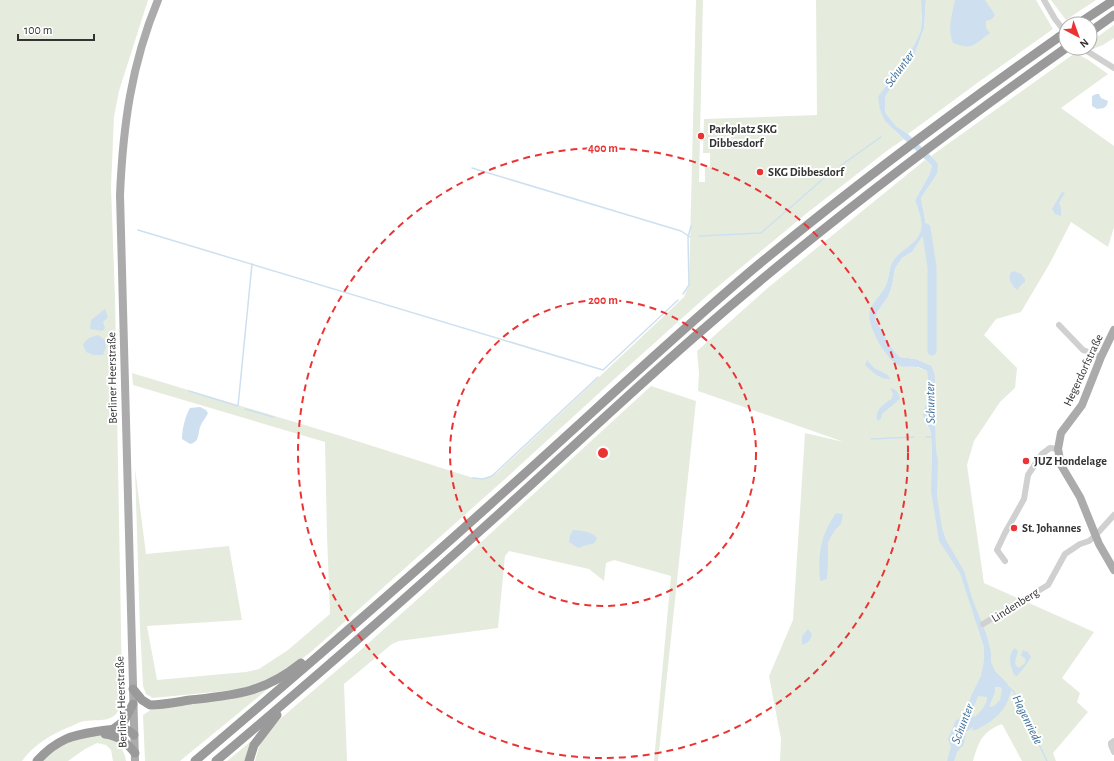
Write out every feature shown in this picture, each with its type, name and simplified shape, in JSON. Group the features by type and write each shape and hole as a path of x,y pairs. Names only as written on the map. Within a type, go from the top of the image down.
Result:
{"highway":[{"path":"1090,16 1114,0"},
{"path":"1098,27 1114,16"},
{"path":"195,761 325,651 424,564 704,311 868,176 972,98 1058,38"},
{"path":"216,761 409,595 700,332 806,243 885,180 1058,54"},
{"path":"133,689 147,704 154,705 245,693 273,683 312,655 325,651"},
{"path":"249,761 254,745 285,703"},
{"path":"112,730 124,721 133,704"},
{"path":"37,761 53,746 67,738 112,730 126,730 134,735"},
{"path":"95,733 116,736 127,743 135,757"}],"main road":[{"name":"Berliner Heerstraße","path":"135,757 120,195 124,130 132,84 146,34 158,0"},
{"name":"Hegerdorfstraße","path":"1058,449 1062,433 1082,405 1101,357 1114,330"},
{"path":"1058,449 1061,466 1080,497 1095,536 1114,570"}],"street":[{"path":"1044,0 1058,24"},
{"path":"1095,56 1114,68"},
{"path":"1059,325 1081,348 1101,357"},
{"path":"1005,561 997,550 1024,499 1028,475 1042,454 1050,448 1058,449"},
{"name":"Lindenberg","path":"984,624 1048,585 1065,554 1080,544 1089,541 1114,515"},
{"path":"1114,741 1111,743 1111,746 1114,752"}],"shaded area":[{"path":"0,0 148,0 119,91 114,117 111,187 115,298 122,684 121,704 116,714 108,719 81,722 49,737 37,745 22,761 0,761"},
{"path":"696,0 703,0 699,182 705,182 705,168 710,167 710,153 703,153 704,119 817,115 816,0 921,0 921,28 919,37 909,55 885,87 880,110 896,132 904,139 807,213 709,294 505,479 312,651 285,672 245,689 153,698 146,694 143,686 140,629 135,468 146,554 229,546 242,620 147,626 157,680 246,672 259,669 288,650 330,614 325,442 133,385 132,373 341,436 470,477 484,479 497,473 684,297 689,285"},
{"path":"926,0 1036,0 1053,29 908,134 896,126 885,112 885,97 915,53 924,29"},
{"path":"1051,0 1096,0 1072,16 1063,16"},
{"path":"1114,25 1114,38 1098,47 1098,36"},
{"path":"1071,56 1081,56 1108,74 1061,108 1114,146 1114,227 1108,247 1071,222 1050,263 1021,312 996,319 984,335 1017,368 1015,388 1000,402 974,441 967,465 984,583 1094,632 1062,678 1080,693 1077,702 1088,712 1053,753 1056,761 1022,761 1002,724 990,730 982,738 973,761 780,761 781,739 769,676 793,620 805,433 844,442 698,391 699,373 697,351 770,286 925,160 932,166 929,175 915,200 921,220 921,231 910,246 893,261 884,290 870,311 875,335 887,355 907,367 916,367 927,371 929,399 925,406 926,423 931,433 932,461 937,461 935,375 932,366 916,359 900,357 892,348 875,320 878,311 888,297 892,286 895,269 902,258 912,252 927,230 921,198 937,174 935,160 931,156"},
{"path":"651,386 696,401 658,761 654,761 671,576 614,560 606,563 604,581 589,569 509,551 505,556 498,628 399,641 392,644 344,684 347,761 255,761 259,747 265,736 280,719 363,648 479,544"},
{"path":"274,684 180,761 145,761 143,715 152,709"},
{"path":"97,735 108,738 120,746 125,755 126,761 113,761 111,750 106,745 97,743 85,749 68,761 40,761 61,743"},
{"path":"255,738 249,748 245,761 227,761"}],"water":[{"path":"921,0 926,0 924,29 915,53 885,97 885,112 896,126 908,134 935,160 938,165 937,174 921,198 927,230 912,252 902,258 895,269 892,286 888,297 878,311 875,320 892,348 900,357 916,359 932,366 935,375 936,449 938,461 937,496 942,528 946,540 964,571 972,598 987,636 991,653 991,662 995,671 1007,683 1011,691 1003,710 995,718 981,727 972,731 973,727 966,732 964,744 957,752 954,761 947,761 951,747 948,739 956,720 962,719 981,676 984,661 984,647 960,573 939,541 931,491 931,433 923,415 925,406 929,399 927,371 917,367 900,366 893,361 883,349 873,332 869,316 871,307 887,284 892,262 897,255 917,239 919,235 921,223 915,200 929,175 932,166 885,121 880,110 878,97 896,73 915,44 919,35 921,28","holes":["995,687 1000,687 1002,689 1000,700 994,706 989,707 995,692","978,696 987,697 986,703 976,716 970,717"]},
{"path":"955,0 985,0 995,15 992,19 986,21 986,28 990,33 973,45 965,46 953,43 950,27"},
{"path":"1099,94 1101,98 1108,101 1104,108 1097,109 1092,106 1092,96"},
{"path":"1062,192 1065,193 1059,203 1061,208 1061,216 1055,214 1052,209"},
{"path":"1014,271 1021,274 1025,279 1025,282 1017,290 1010,279 1011,272"},
{"path":"105,309 108,317 103,322 105,328 102,331 90,329 91,320"},
{"path":"98,335 105,340 106,347 103,355 94,355 86,352 83,345 84,343 89,338"},
{"path":"867,360 874,368 888,375 890,379 879,377 865,365"},
{"path":"890,388 897,391 900,399 882,414 881,419 877,421 877,413 883,405 892,398 893,394"},
{"path":"200,407 208,413 201,425 196,441 190,444 182,439 184,423 190,408"},
{"path":"836,513 843,514 841,524 835,530 828,542 827,579 820,581 819,562 821,546 826,530"},
{"path":"573,530 590,533 597,538 594,543 578,548 569,542 570,535"},
{"path":"808,629 812,634 811,638 802,645 802,636"},
{"path":"1015,648 1018,651 1015,662 1016,666 1019,668 1025,663 1026,660 1021,655 1023,650 1028,652 1031,657 1017,676 1014,675 1010,660 1012,651"}],"waterway":[{"path":"840,166 881,137"},
{"path":"472,168 681,231 690,237"},
{"path":"699,236 761,233 831,172"},
{"path":"683,294 689,285 688,237 691,226"},
{"path":"926,228 932,267 932,351"},
{"path":"138,230 603,370 678,300"},
{"path":"189,391 238,406 252,264"},
{"path":"473,478 483,479 492,476 598,377"},
{"path":"245,409 273,417"},
{"path":"871,439 914,437"},
{"name":"Schunter","path":"926,437 932,437"},
{"name":"Hagenriede","path":"1009,687 1014,692 1047,761"}],"place":[{"name":"Parkplatz SKG Dibbesdorf","path":"701,136"},
{"name":"SKG Dibbesdorf","path":"760,172"},
{"name":"JUZ Hondelage","path":"1026,461"},
{"name":"St. Johannes","path":"1014,528"}]}
